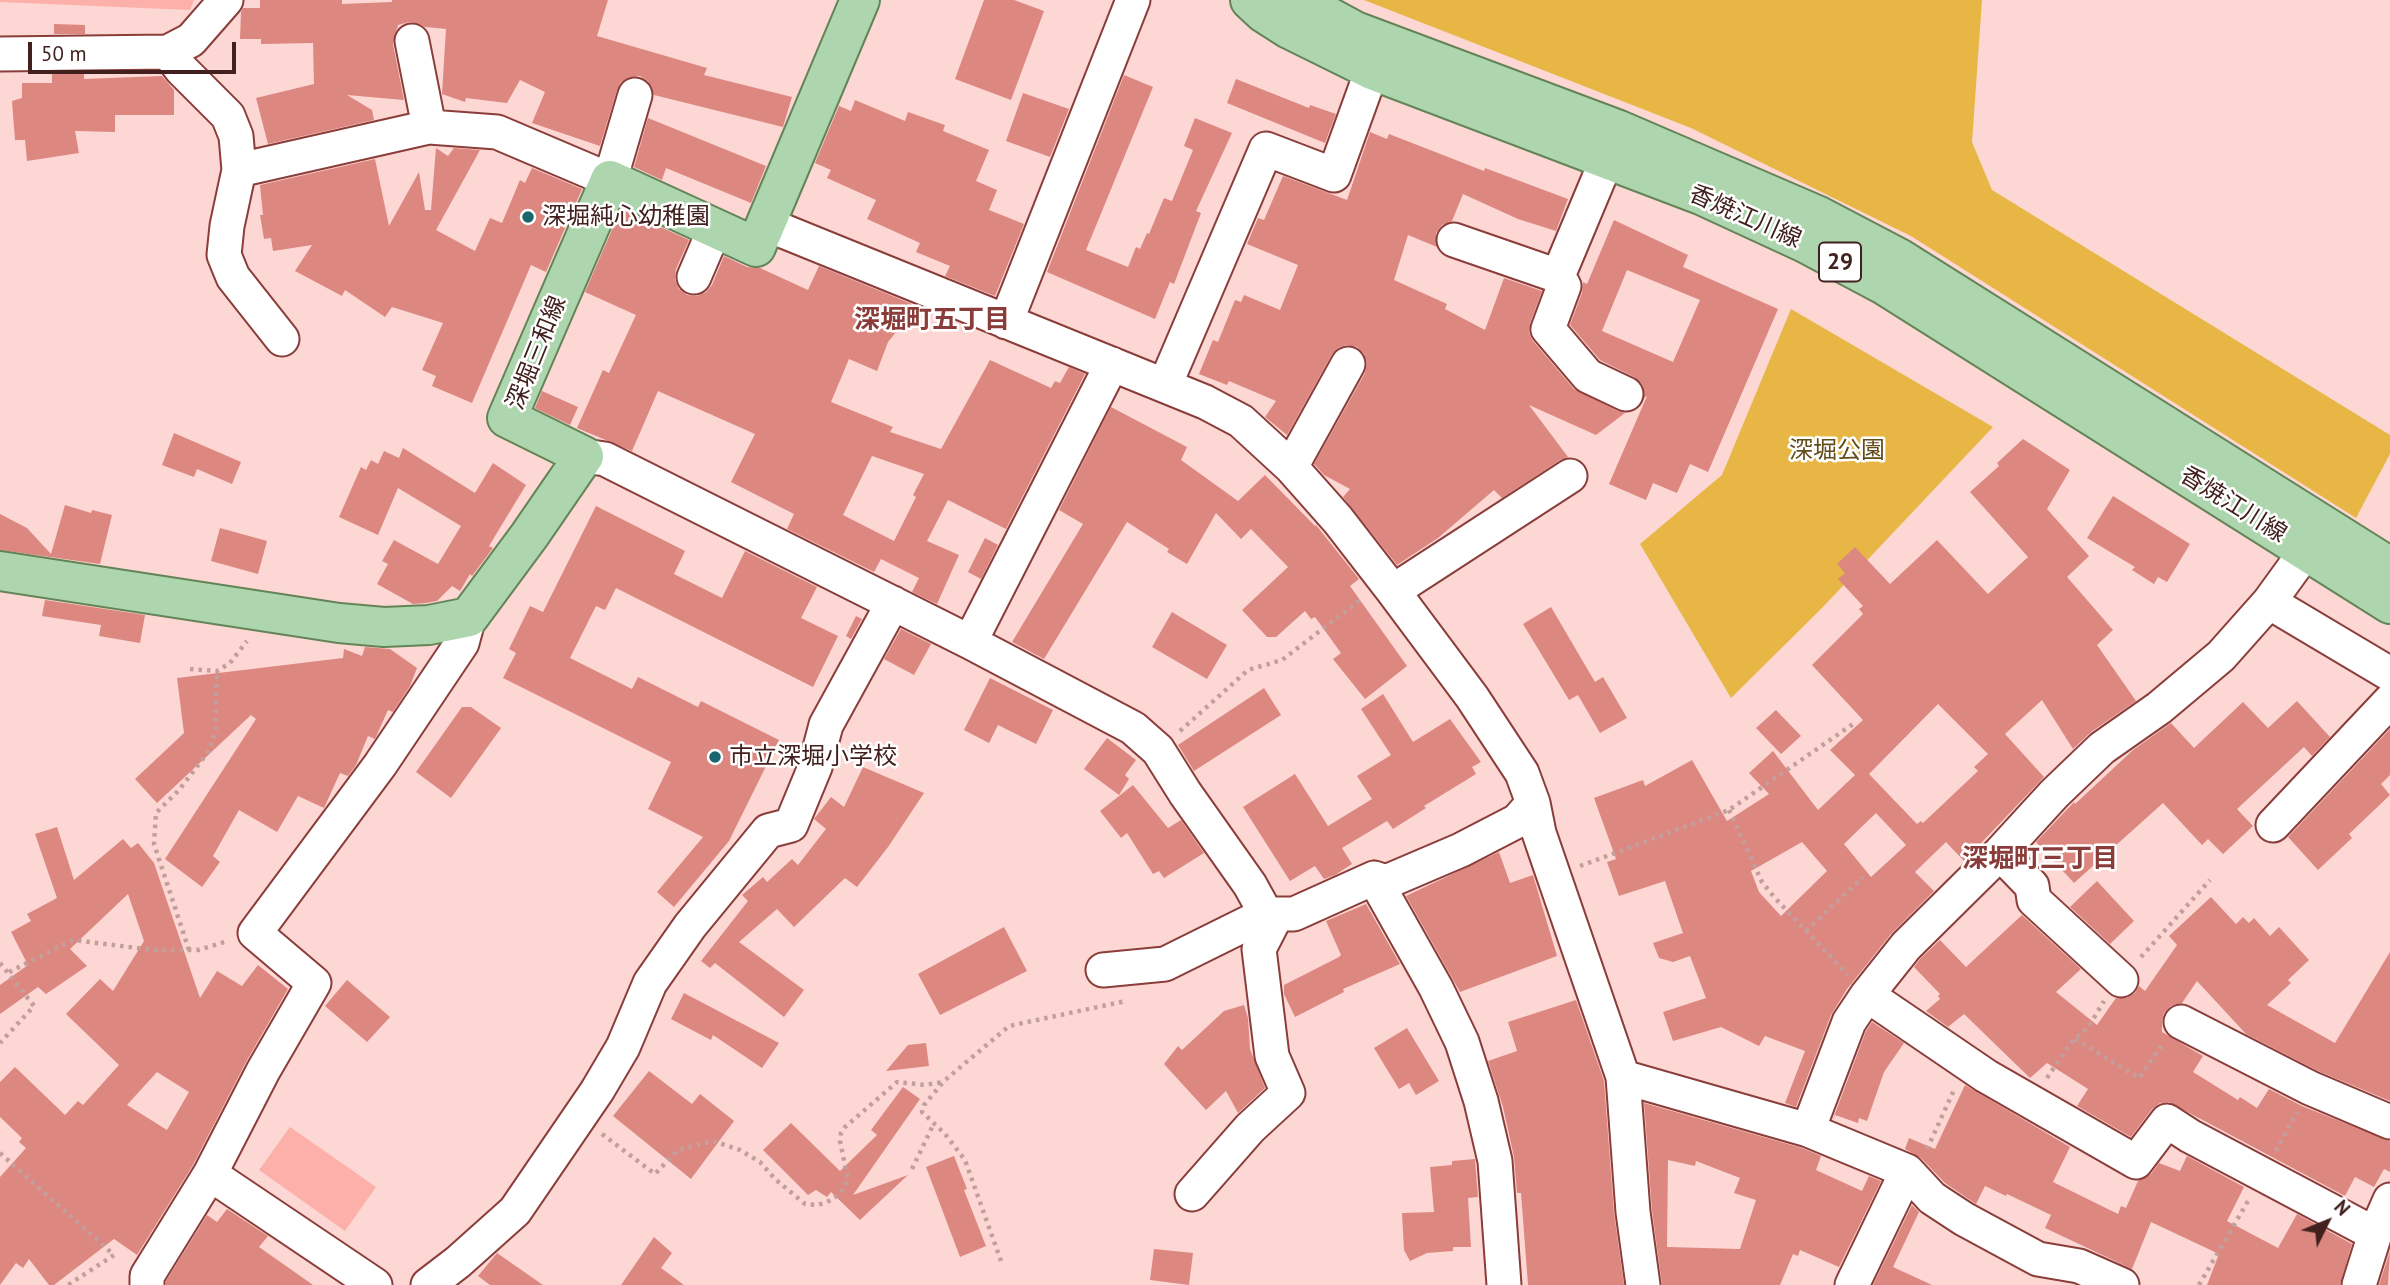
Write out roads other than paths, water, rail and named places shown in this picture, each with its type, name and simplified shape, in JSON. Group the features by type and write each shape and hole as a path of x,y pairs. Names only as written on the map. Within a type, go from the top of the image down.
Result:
{"main road":[{"path":"610,180 756,247 860,0"},
{"name":"香焼江川線","path":"1250,0 1289,29 1372,70 1603,169 1712,201 1805,243 1884,285 2390,604"},
{"name":"香焼江川線","path":"1298,0 1355,31 1619,130 1819,216 1899,258 2390,567"},
{"name":"深堀三和線","path":"584,456 507,418 610,180"},
{"path":"0,571 339,623 384,627 429,625 469,617 584,456"}],"street":[{"path":"0,54 168,52 191,40 226,0"},
{"path":"1006,323 1133,0"},
{"path":"412,41 429,127"},
{"path":"168,52 228,117 236,136 239,170 227,226 224,256 233,277 282,339"},
{"path":"1165,385 1266,149 1334,175 1372,70"},
{"path":"239,170 429,127 496,132 610,180 635,95"},
{"path":"1558,276 1603,169"},
{"path":"766,224 1205,402 1241,421 1291,467 1338,520 1494,729 1522,773 1553,876 1623,1077 1633,1212 1643,1285"},
{"path":"694,277 715,228"},
{"path":"1454,240 1558,276 1564,286 1548,329 1588,376 1626,394"},
{"path":"970,642 1112,364"},
{"path":"1291,467 1348,364"},
{"path":"584,456 605,459 970,642 1133,729 1158,750 1185,793 1272,914"},
{"path":"1389,586 1570,476"},
{"path":"1808,1130 1849,1022 1906,946 2000,853 2053,794 2102,748 2159,708 2221,656 2269,602 2306,551"},
{"path":"2269,602 2390,674"},
{"path":"428,1285 515,1211 580,1117 623,1047 650,983 690,926 768,831 791,825 815,767 827,725 893,603"},
{"path":"146,1285 147,1276 210,1174 263,1071 314,983 255,933 388,754 462,643 469,617"},
{"path":"2273,825 2390,701"},
{"path":"1103,970 1165,964 1272,914 1294,914 1374,878 1386,882 1461,850 1517,821 1533,803"},
{"path":"2000,853 2032,886 2034,900 2120,980"},
{"path":"1374,878 1436,988 1462,1042 1481,1101 1496,1161 1504,1285"},
{"path":"1192,1194 1250,1128 1288,1093 1272,1056 1259,949 1272,914"},
{"path":"1867,995 1966,1063 2136,1162 2167,1121 2223,1154 2375,1234"},
{"path":"2181,1023 2310,1088 2390,1122"},
{"path":"1623,1077 1808,1130 1907,1171 1931,1198 2038,1259 2079,1266 2122,1285"},
{"path":"1852,1285 1907,1171"},
{"path":"210,1174 375,1285"},
{"path":"2359,1285 2375,1234 2390,1200"}],"place":[{"name":"深堀純心幼稚園","path":"528,217"},
{"name":"市立深堀小学校","path":"715,757"}],"district":[{"name":"深堀町五丁目","path":"932,321"},
{"name":"深堀町三丁目","path":"2040,860"}],"park label":[{"name":"深堀公園","path":"1837,451"}]}
